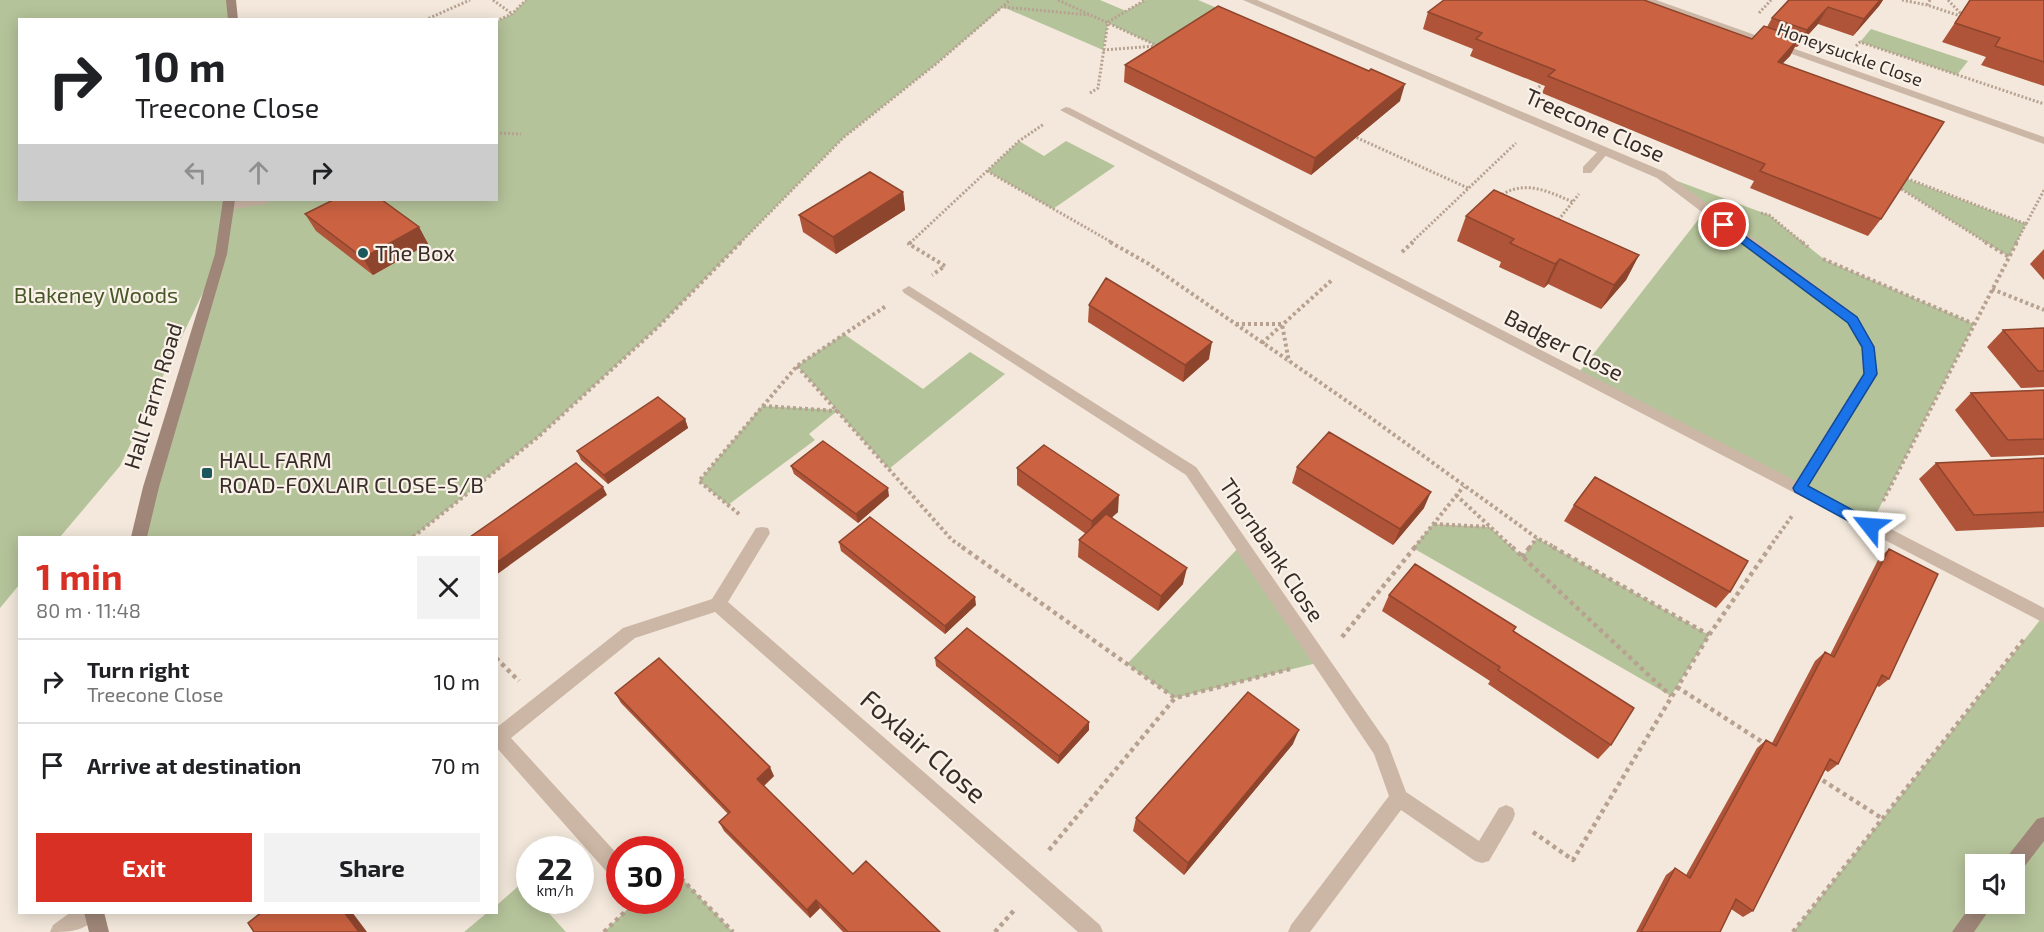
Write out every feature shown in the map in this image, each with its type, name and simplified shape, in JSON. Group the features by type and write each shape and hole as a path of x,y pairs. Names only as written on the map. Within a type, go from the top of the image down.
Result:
{"street":[{"path":"231,0 233,18"},
{"name":"Treecone Close","path":"1248,0 1661,175 1853,320 1868,347 1870,374 1804,491"},
{"name":"Honeysuckle Close","path":"1646,0 2044,141"},
{"name":"Badger Close","path":"1066,110 2044,616"},
{"path":"1587,170 1604,150"},
{"path":"228,202 246,201"},
{"name":"Hall Farm Road","path":"139,536 151,487 221,254 228,202"},
{"name":"Thornbank Close","path":"909,290 1191,471 1382,750 1399,798"},
{"path":"606,857 499,737 629,633 718,604 762,533"},
{"name":"Foxlair Close","path":"718,604 1093,932"},
{"path":"1298,932 1399,798 1482,854 1506,814"},
{"path":"2022,854 2044,826"},
{"path":"60,932 85,914"},
{"path":"94,914 99,932"},
{"path":"1962,932 1976,914"}],"path":[{"path":"430,18 470,0"},
{"path":"493,0 512,14"},
{"path":"498,20 512,14 526,0"},
{"path":"414,536 538,436 658,327 843,138 936,64 1010,0"},
{"path":"1058,0 1168,51"},
{"path":"1902,0 1965,17 1948,0"},
{"path":"1927,5 1930,0"},
{"path":"1003,7 1092,16"},
{"path":"1839,68 1860,42 2044,104"},
{"path":"1103,50 1157,46"},
{"path":"1513,112 1551,75"},
{"path":"1379,273 1537,123"},
{"path":"498,133 521,134"},
{"path":"1350,134 1468,189"},
{"path":"987,171 1149,264 1537,538 1708,635"},
{"path":"1897,175 2026,224"},
{"path":"1893,184 2009,257"},
{"path":"1505,207 1502,202 1503,194 1512,187 1523,185 1536,187 1573,202"},
{"path":"1870,526 2044,190"},
{"path":"1550,229 1582,191"},
{"path":"1758,211 1768,215 1825,260 1974,324"},
{"path":"1262,343 1354,260"},
{"path":"1992,290 2044,310"},
{"path":"1236,324 1282,324"},
{"path":"1282,324 1289,362"},
{"path":"797,366 952,540 1175,698"},
{"path":"762,406 837,411"},
{"path":"1028,875 1175,698 1321,662 1464,486"},
{"path":"1506,814 1573,860 1708,635 1804,491"},
{"path":"1456,495 1671,696"},
{"path":"1433,524 1490,527"},
{"path":"1522,557 1537,538"},
{"path":"1793,932 2044,616"},
{"path":"1677,687 1775,750"},
{"path":"1814,775 1883,819"},
{"path":"684,881 733,932"},
{"path":"606,931 623,914"}],"green space":[{"name":"Blakeney Woods","path":"0,0 231,0 233,18 18,18 18,201 498,201 498,21 512,14 526,0 1100,0 1126,11 1145,0 1198,0 1217,8 1157,46 1108,23 1103,50 1003,7 843,138 658,327 538,437 414,536 139,536 219,259 120,466 61,536 18,536 18,586 0,608"},
{"path":"1871,29 1968,61 1957,75 1860,42"},
{"path":"1019,141 1044,156 1066,141 1115,166 1053,209 987,171"},
{"path":"1854,159 2026,224 2009,257"},
{"path":"1661,175 1769,215 1825,260 1974,324 1870,526 1577,375 1705,211"},
{"path":"844,334 923,389 970,352 1005,374 889,469 837,411 809,434 815,440 728,505 699,481 762,406 837,410 797,366"},
{"path":"1433,524 1490,527 1522,557 1537,538 1709,635 1671,696 1413,548"},
{"path":"1241,545 1321,662 1175,698 1127,664"},
{"path":"2044,615 2044,932 1793,932"},
{"path":"684,881 733,932 608,932 606,930 623,914 684,914"},
{"path":"516,888 516,914 550,914 566,932 464,932 486,914 498,914 498,904"}],"building":[{"path":"1444,0 1644,0 1752,39 1764,26 1799,38 1778,62 1944,122 1881,219 1760,171 1765,164 1548,76 1555,70 1476,39 1482,33 1428,12"},
{"path":"1789,0 1880,0 1864,19 1828,7 1807,30 1772,18"},
{"path":"1970,0 2044,0 2044,62 1995,46 2000,38 1955,23"},
{"path":"1218,6 1369,71 1371,69 1405,84 1315,158 1125,65"},
{"path":"870,172 903,192 833,237 799,215"},
{"path":"1494,190 1639,255 1614,285 1560,259 1555,264 1510,243 1514,239 1466,216"},
{"path":"331,201 383,201 419,227 363,258 305,214"},
{"path":"1106,278 1212,342 1185,365 1089,305"},
{"path":"2044,328 2044,371 2038,371 2003,330"},
{"path":"2044,390 2044,439 2008,440 1971,393"},
{"path":"658,397 685,419 604,475 577,451"},
{"path":"1329,432 1431,492 1400,529 1297,467"},
{"path":"823,441 888,488 856,514 791,466"},
{"path":"1044,445 1119,495 1092,521 1017,468"},
{"path":"2044,458 2044,512 1974,515 1936,463"},
{"path":"576,463 603,487 498,562 498,536 471,536"},
{"path":"1595,477 1748,561 1730,592 1574,505"},
{"path":"1106,514 1187,568 1161,596 1079,540"},
{"path":"870,517 975,597 945,626 839,542"},
{"path":"1889,549 1938,574 1889,679 1882,675 1838,764 1830,759 1753,911 1736,899 1720,932 1641,932 1675,868 1690,878 1766,740 1776,746 1825,652 1834,657"},
{"path":"1415,564 1516,627 1513,631 1634,708 1611,745 1498,670 1500,667 1389,595"},
{"path":"967,628 1089,722 1059,756 935,658"},
{"path":"659,658 770,767 757,779 853,874 866,861 940,932 848,932 816,900 807,910 719,822 730,812 615,693"},
{"path":"1248,692 1299,730 1188,863 1136,818"},
{"path":"259,914 346,914 359,932 254,932 248,923"}],"place":[{"name":"The Box","path":"363,253"},
{"name":"HALL FARM ROAD-FOXLAIR CLOSE-S/B","path":"207,473"}],"route":[{"path":"1724,225 1853,320 1868,347 1870,374 1800,488 1870,526"}]}
